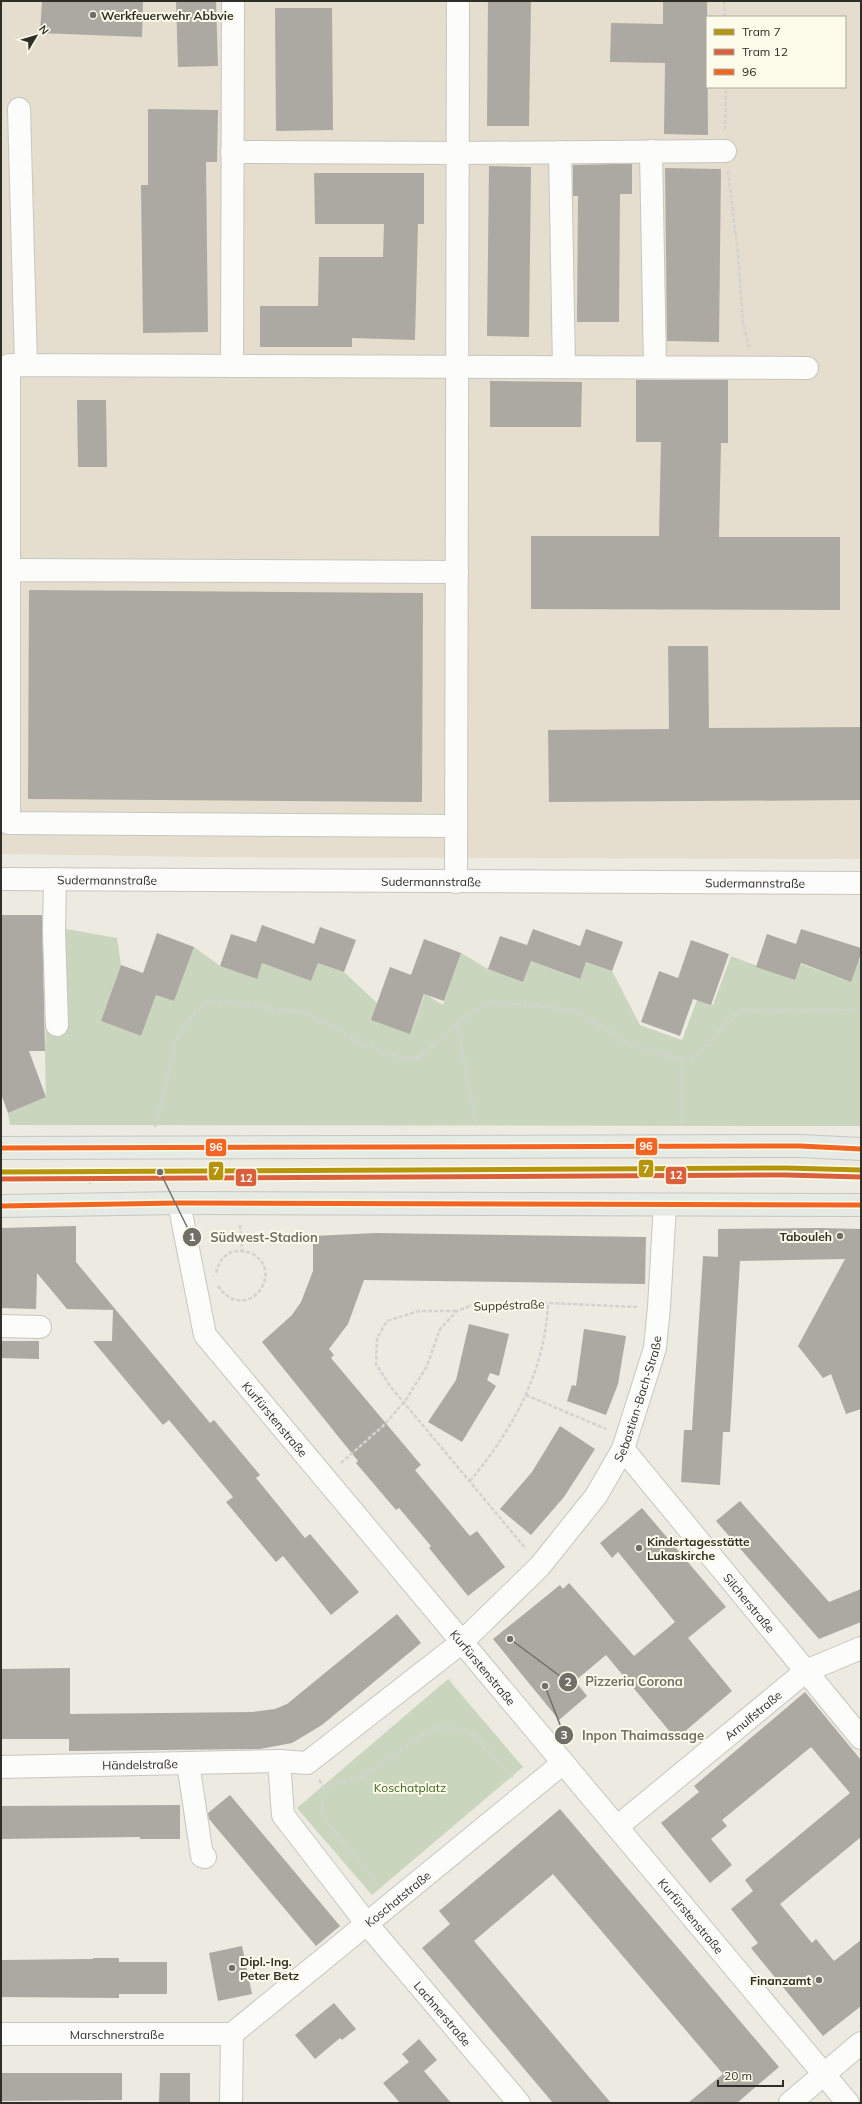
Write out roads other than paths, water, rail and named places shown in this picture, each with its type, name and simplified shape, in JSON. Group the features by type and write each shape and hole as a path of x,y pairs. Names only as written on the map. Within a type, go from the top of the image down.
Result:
{"main road":[{"path":"1,1148 800,1146 861,1149"},
{"path":"1,1206 180,1203 861,1205"}],"street":[{"path":"232,366 233,1"},
{"path":"456,882 458,1"},
{"path":"19,109 26,365"},
{"path":"232,152 458,153 725,150"},
{"path":"651,151 655,367"},
{"path":"560,152 564,367"},
{"path":"456,826 9,823 9,365 807,368"},
{"path":"9,570 457,572"},
{"name":"Sudermannstraße","path":"1,879 861,883"},
{"path":"55,879 54,931 58,1025"},
{"name":"Kurfürstenstraße","path":"180,1203 205,1335 848,2103"},
{"name":"Sebastian-Bach-Straße","path":"462,1642 540,1566 596,1496 625,1443 655,1348 659,1307 664,1204"},
{"path":"1,1326 40,1327"},
{"name":"Silcherstraße","path":"625,1443 861,1738"},
{"path":"367,1924 283,1815 279,1761 307,1762 462,1642"},
{"name":"Arnulfstraße","path":"617,1826 806,1671 861,1648"},
{"name":"Händelstraße","path":"1,1767 279,1761"},
{"path":"188,1763 196,1829 202,1856 205,1857"},
{"name":"Koschatstraße","path":"232,2034 563,1763"},
{"name":"Lachnerstraße","path":"367,1924 519,2103"},
{"name":"Marschnerstraße","path":"1,2034 232,2034"},
{"path":"231,2103 232,2034"},
{"path":"790,2103 861,2044"}],"tram line":[{"path":"1,1168 21,1177 53,1182"},
{"name":"7","path":"1,1172 786,1168 861,1170"},
{"name":"12","path":"1,1179 786,1175 861,1177"}],"place":[{"name":"Werkfeuerwehr Abbvie","path":"93,15"},
{"name":"Südwest-Stadion","path":"160,1172"},
{"name":"Tabouleh","path":"840,1236"},
{"name":"Kindertagesstätte Lukaskirche","path":"639,1548"},
{"name":"Pizzeria Corona","path":"510,1639"},
{"name":"Inpon Thaimassage","path":"545,1686"},
{"name":"Dipl.-Ing. Peter Betz","path":"232,1968"},
{"name":"Finanzamt","path":"819,1980"}],"park label":[{"name":"Koschatplatz","path":"410,1787"}]}
